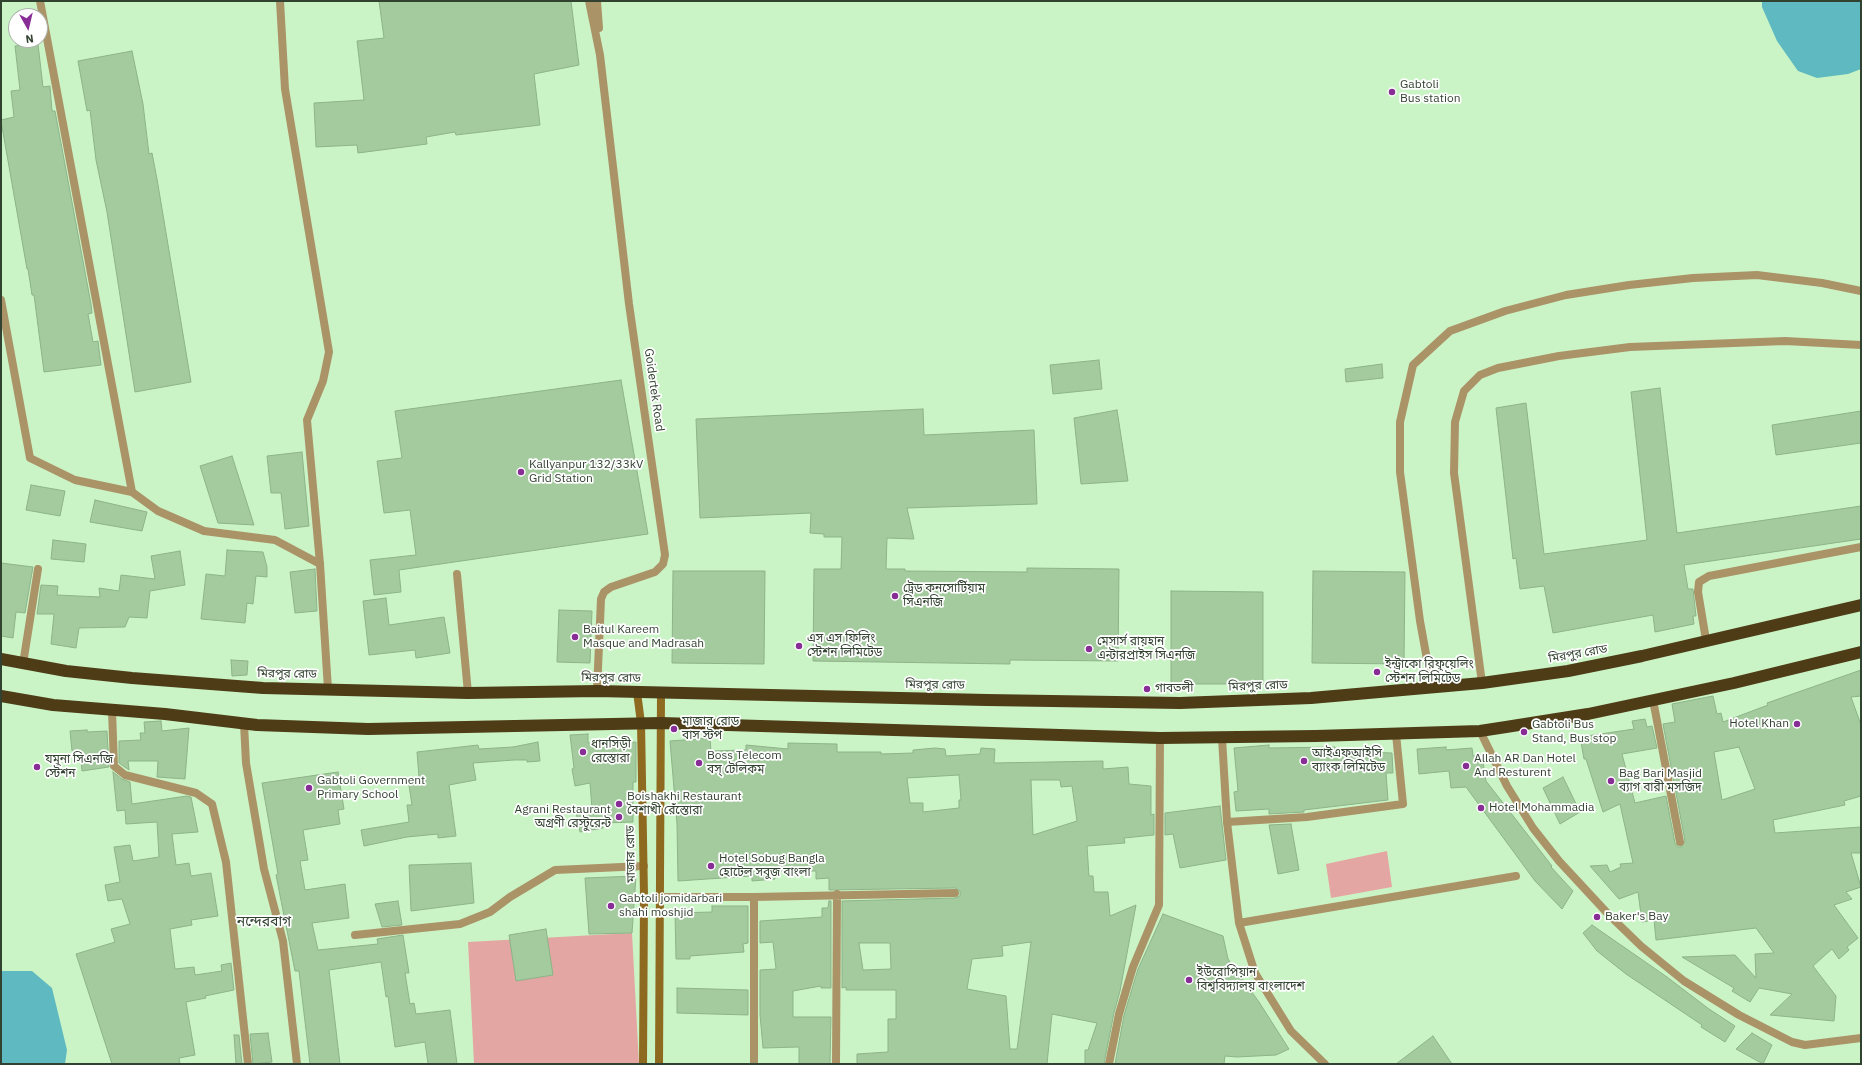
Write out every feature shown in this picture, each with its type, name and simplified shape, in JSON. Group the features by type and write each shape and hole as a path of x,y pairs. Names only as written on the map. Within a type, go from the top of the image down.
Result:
{"highway":[{"name":"মিরপুর রোড","path":"1,659 66,671 132,678 263,688 468,693 597,691 1180,703 1311,698 1482,683 1568,670 1642,656 1861,605"},
{"path":"1,696 53,705 165,714 244,724 368,729 661,723 1160,738 1396,734 1480,731 1588,714 1734,683 1861,652"}],"main road":[{"name":"মাজার রোড","path":"637,692 641,723 644,866 643,1064"},
{"path":"659,1064 661,693"}],"street":[{"path":"40,1 132,492"},
{"path":"280,1 284,89 329,352 323,381 307,420 320,564 328,689"},
{"name":"Goidertek Road","path":"589,1 600,55"},
{"name":"Goidertek Road","path":"597,1 600,55 629,304 665,555 663,564 655,572 611,587 604,592 601,599 597,691"},
{"path":"1432,687 1418,613 1400,472 1400,422 1413,365 1450,331 1505,311 1574,293 1693,278 1757,276 1822,283 1861,291"},
{"path":"1,300 30,458 75,480 132,492 158,511 204,531 275,540 320,564"},
{"path":"1482,683 1454,473 1454,422 1464,391 1480,375 1498,368 1559,356 1630,347 1785,341 1861,345"},
{"path":"1706,640 1698,592 1699,582 1709,576 1861,547"},
{"path":"23,664 38,569"},
{"path":"457,574 468,693"},
{"path":"1653,700 1680,842"},
{"path":"112,710 114,766 125,775 196,794 212,804 226,862 248,1064"},
{"path":"244,724 246,763 264,869 283,941 297,1064"},
{"path":"1480,731 1507,786 1534,828 1559,861 1610,916 1641,946 1678,976 1739,1015 1792,1042 1805,1045 1861,1038"},
{"path":"1227,822 1307,817 1403,804 1396,734"},
{"path":"1109,1064 1119,1014 1133,967 1159,905 1160,738"},
{"path":"1222,738 1227,822 1240,923 1255,973 1291,1031 1325,1064"},
{"path":"355,935 460,924 490,912 510,897 555,870 644,866"},
{"path":"1240,923 1516,876"},
{"path":"660,897 754,897 837,894 955,893"},
{"path":"836,1064 837,894"},
{"path":"754,897 754,1064"}],"shaded area":[{"path":"1387,851 1392,887 1331,898 1326,864"},
{"path":"632,933 639,1064 474,1064 468,942"}],"water":[{"path":"1762,1 1861,1 1861,69 1848,74 1817,78 1798,71 1777,41 1762,7"},
{"path":"1,971 32,971 52,988 67,1050 65,1064 1,1064"}],"building":[{"path":"379,1 571,1 579,65 534,74 540,125 456,135 455,132 426,137 427,144 358,153 357,145 316,147 314,103 364,100 357,41 384,38"},
{"path":"15,48 38,48 43,87 50,86 52,111 55,111 91,304 92,313 88,314 93,342 98,341 101,365 44,372 34,295 32,295 27,269 1,121 14,117 11,91 20,90"},
{"path":"132,51 143,104 149,154 152,153 157,179 191,382 135,392 107,212 96,160 90,110 87,111 78,61"},
{"path":"1099,360 1102,389 1053,394 1050,365"},
{"path":"1382,364 1383,378 1346,382 1345,369"},
{"name":"Kallyanpur 132/33kV Grid Station","path":"621,380 648,534 399,570 401,592 374,595 370,560 416,555 410,510 384,513 377,461 402,458 395,411"},
{"path":"1660,388 1677,533 1861,506 1861,539 1684,565 1688,589 1693,589 1696,616 1693,616 1694,624 1655,632 1653,615 1553,633 1544,586 1520,589 1516,558 1513,559 1496,408 1526,403 1544,554 1647,540 1631,392"},
{"path":"923,409 924,435 1034,430 1037,504 907,508 914,539 887,538 886,569 905,569 905,571 1027,572 1027,568 1119,569 1118,661 1010,660 1010,664 813,661 814,569 841,569 842,537 824,537 824,534 810,533 811,513 700,518 696,419"},
{"path":"1117,410 1128,481 1081,484 1074,418"},
{"path":"1861,411 1861,443 1776,455 1772,425"},
{"path":"302,452 309,526 285,529 281,493 271,493 267,456"},
{"path":"232,456 254,525 218,523 200,466"},
{"path":"31,485 65,491 60,516 26,510"},
{"path":"95,500 147,512 142,531 90,522"},
{"path":"53,540 86,544 84,562 51,559"},
{"path":"227,550 263,552 267,567 267,577 256,576 253,604 247,603 245,623 201,619 206,574 225,576"},
{"path":"180,551 185,585 150,591 147,618 129,617 125,627 79,628 76,648 51,644 54,614 37,614 41,585 58,586 57,595 100,597 99,588 119,591 121,575 155,579 151,556"},
{"path":"1,563 33,567 25,613 16,612 13,638 1,636"},
{"path":"315,569 317,611 295,613 290,572"},
{"path":"673,571 765,571 764,664 672,663"},
{"path":"1313,571 1405,572 1404,664 1312,663"},
{"path":"1171,591 1263,592 1263,684 1171,684"},
{"path":"386,598 389,625 444,617 450,653 416,658 415,650 369,655 363,601"},
{"name":"Baitul Kareem Masque and Madrasah","path":"559,610 592,611 590,663 557,662"},
{"path":"231,660 248,661 247,675 232,676"},
{"path":"1861,670 1861,696 1851,697 1861,725 1861,796 1844,801 1845,805 1773,820 1775,833 1861,827 1861,853 1851,853 1861,887 1846,892 1852,899 1834,905 1858,938 1847,947 1849,950 1839,959 1832,949 1813,966 1836,996 1834,1021 1770,1015 1792,994 1759,988 1750,1002 1732,991 1734,988 1682,957 1735,955 1756,978 1755,954 1774,953 1756,928 1656,940 1654,920 1642,922 1638,892 1619,899 1590,866 1607,865 1610,872 1621,867 1620,864 1633,863 1620,804 1603,812 1586,759 1584,759 1580,737 1634,729 1632,721 1645,719 1647,727 1652,726 1657,748 1622,754 1635,803 1666,796 1675,843 1678,847 1681,847 1685,841 1663,724 1675,722 1672,704 1713,696 1717,714 1721,713 1723,722 1768,705 1767,703","holes":["1739,747 1755,789 1722,800 1714,752"]},
{"path":"161,721 162,731 189,728 185,779 157,777 158,761 128,761 129,770 119,763 119,741 141,740 140,733 145,733 144,722"},
{"path":"87,730 87,732 107,731 109,767 82,771 80,750 72,751 70,731"},
{"path":"588,734 588,743 593,743 593,746 619,742 636,742 636,782 633,782 633,822 602,823 603,828 580,832 576,812 592,809 590,783 575,786 572,769 574,768 570,735"},
{"path":"710,738 711,751 746,750 746,745 788,749 788,743 837,744 837,752 881,752 881,754 913,753 913,750 935,748 945,749 946,756 980,754 981,748 995,749 994,763 1103,761 1103,769 1128,767 1129,784 1151,786 1151,815 1154,814 1154,835 1124,838 1125,843 1087,846 1089,876 1093,876 1094,892 1108,892 1110,916 1136,905 1120,991 1104,1064 1085,1064 1085,1050 1088,1050 1097,1023 1052,1014 1047,1064 857,1064 857,1054 888,1052 888,1019 896,1019 896,990 846,990 846,987 842,988 842,901 955,898 960,896 960,891 955,888 829,890 829,878 816,879 816,871 775,871 775,879 752,881 752,876 678,881 677,824 670,741","holes":["959,775 961,800 959,800 959,808 923,812 923,803 910,803 907,778","1031,780 1060,780 1061,787 1072,786 1077,821 1033,835","1031,942 1017,1049 1010,1049 1006,996 967,989 972,959 1003,956 1002,946","859,943 890,943 891,969 863,970"]},
{"path":"538,742 540,761 527,762 527,760 514,760 473,763 476,780 449,785 456,836 438,838 438,834 407,837 364,846 361,830 409,822 407,805 412,805 408,779 419,777 417,752 478,745 479,749 513,747"},
{"path":"1269,745 1269,748 1335,747 1335,751 1392,753 1393,773 1386,773 1388,800 1304,810 1304,812 1269,814 1269,809 1236,811 1234,792 1238,791 1234,748"},
{"path":"1446,747 1446,750 1472,748 1473,756 1482,755 1486,781 1552,866 1551,867 1573,891 1562,909 1535,881 1466,787 1451,788 1449,771 1419,774 1417,749"},
{"path":"113,772 122,779 130,782 132,804 187,796 191,797 198,832 172,834 176,865 189,863 191,876 211,873 218,916 191,920 192,925 170,929 175,969 194,967 195,975 222,971 221,965 231,963 234,990 205,996 206,998 186,1002 195,1055 179,1058 180,1064 112,1064 76,954 115,942 111,929 130,924 122,899 108,901 105,885 120,882 114,847 130,845 133,861 159,857 157,822 126,824 125,810 117,811"},
{"path":"338,772 344,809 338,810 340,824 303,830 308,860 300,861 305,890 345,884 349,918 312,923 318,950 378,944 377,939 403,935 409,973 405,973 410,1004 414,1003 416,1014 450,1010 457,1064 428,1064 425,1042 395,1047 388,996 386,997 381,962 329,970 340,1064 310,1064 299,971 295,971 276,875 278,874 262,783"},
{"path":"1563,777 1580,812 1560,824 1543,788"},
{"path":"1220,806 1226,860 1180,868 1173,834 1165,835 1165,813"},
{"path":"1291,824 1299,870 1278,874 1269,825"},
{"path":"471,863 474,903 411,911 409,865"},
{"name":"Gabtoli jomidarbari shahi moshjid","path":"636,876 632,933 589,934 585,878"},
{"path":"398,901 402,925 382,927 375,904"},
{"path":"829,901 831,901 831,988 821,988 821,986 793,991 793,1017 831,1017 830,1064 799,1064 799,1047 763,1048 760,1015 760,970 776,969 773,942 760,943 760,921 822,917 822,908 828,908"},
{"path":"712,906 748,906 748,943 743,944 744,952 690,956 690,959 676,959 675,913 712,912"},
{"name":"ইউরোপিয়ান বিশ্ববিদ্যালয় বাংলাদেশ","path":"1163,914 1223,936 1228,959 1259,1002 1289,1049 1276,1055 1237,1057 1225,1056 1224,1064 1115,1064 1124,1015 1138,969"},
{"path":"1592,925 1735,1026 1725,1042 1701,1027 1702,1025 1626,974 1597,951 1583,933"},
{"path":"546,929 553,975 516,981 509,935"},
{"path":"677,988 748,990 748,1015 677,1013"},
{"path":"268,1033 272,1062 253,1064 250,1034"},
{"path":"1752,1033 1772,1045 1763,1064 1736,1049"},
{"path":"234,1035 239,1035 242,1064 236,1064"},
{"path":"1433,1036 1452,1064 1396,1064"}],"place":[{"name":"Gabtoli Bus station","path":"1392,92"},
{"name":"Kallyanpur 132/33kV Grid Station","path":"521,472"},
{"name":"ট্রেড কনসোর্টিয়াম সিএনজি","path":"895,596"},
{"name":"Baitul Kareem Masque and Madrasah","path":"575,637"},
{"name":"এস এস ফিলিং স্টেশন লিমিটেড","path":"799,646"},
{"name":"মেসার্স রায়হান এন্টারপ্রাইস সিএনজি","path":"1089,649"},
{"name":"ইন্ট্রাকো রিফুয়েলিং স্টেশন লিমিটেড","path":"1377,672"},
{"name":"গাবতলী","path":"1147,689"},
{"name":"Hotel Khan","path":"1797,724"},
{"name":"মাজার রোড বাস স্টপ","path":"674,729"},
{"name":"Gabtoli Bus Stand, Bus stop","path":"1524,732"},
{"name":"ধানসিড়ী রেস্তোরা","path":"583,752"},
{"name":"আইএফআইসি ব্যাংক লিমিটেড","path":"1304,761"},
{"name":"Boss Telecom বস্ টেলিকম","path":"699,763"},
{"name":"Allah AR Dan Hotel And Resturent","path":"1466,766"},
{"name":"যমুনা সিএনজি স্টেশন","path":"37,767"},
{"name":"Bag Bari Masjid ব্যাগ বারী মসজিদ","path":"1611,781"},
{"name":"Gabtoli Government Primary School","path":"309,788"},
{"name":"Boishakhi Restaurant বৈশাখী রেঁস্তোরা","path":"619,804"},
{"name":"Hotel Mohammadia","path":"1481,808"},
{"name":"Agrani Restaurant অগ্রণী রেস্টুরেন্ট","path":"619,817"},
{"name":"Hotel Sobug Bangla হোটেল সবুজ বাংলা","path":"711,866"},
{"name":"Gabtoli jomidarbari shahi moshjid","path":"611,906"},
{"name":"Baker's Bay","path":"1597,917"},
{"name":"ইউরোপিয়ান বিশ্ববিদ্যালয় বাংলাদেশ","path":"1189,980"}],"district":[{"name":"নন্দেরবাগ","path":"264,922"}]}
